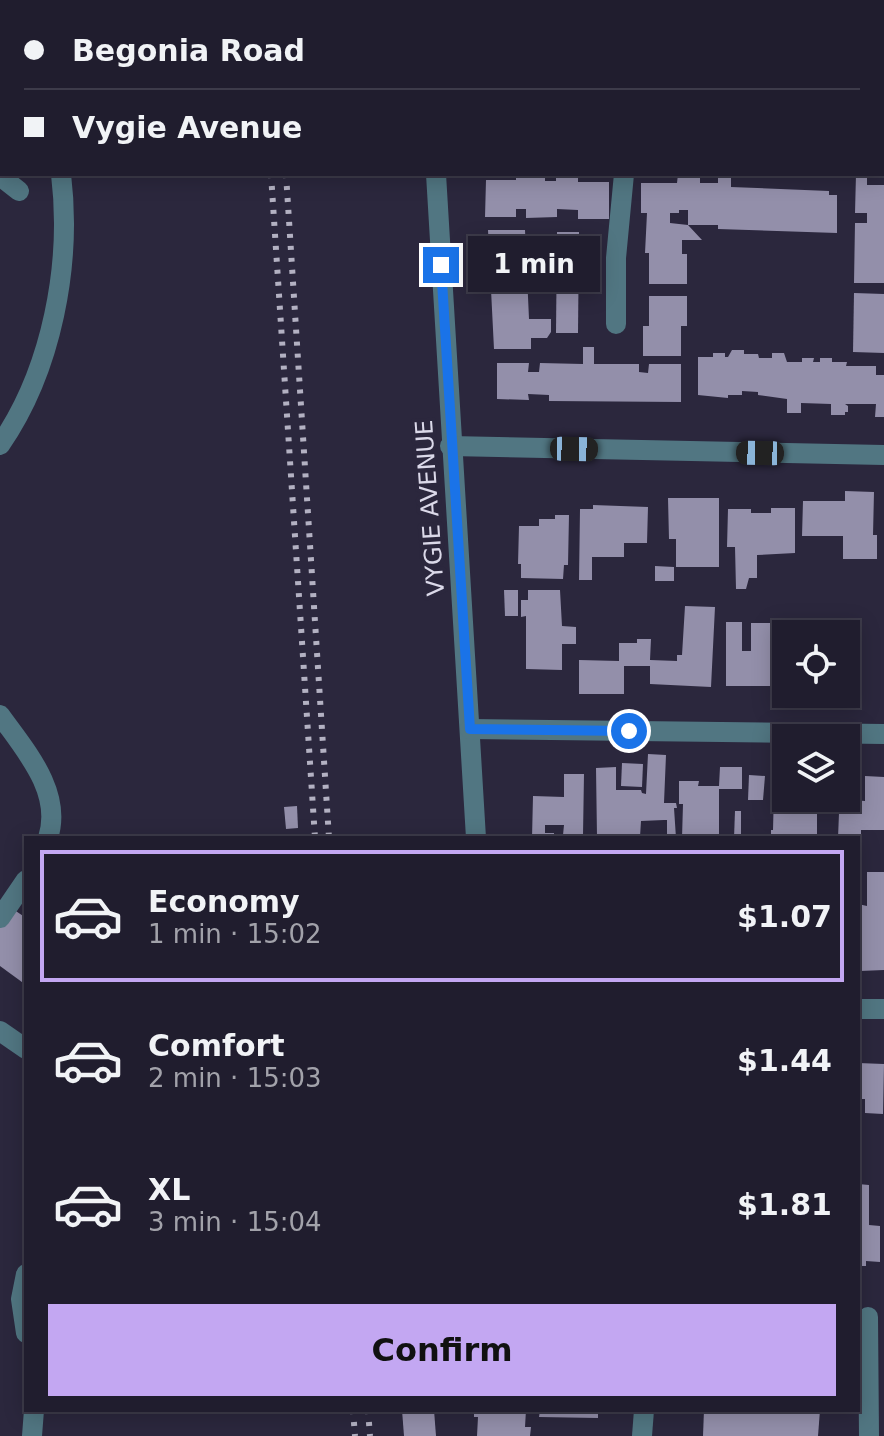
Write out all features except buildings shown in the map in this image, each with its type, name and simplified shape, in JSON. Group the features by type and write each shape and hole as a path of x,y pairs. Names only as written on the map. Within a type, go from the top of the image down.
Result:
{"street":[{"path":"0,176 19,191"},
{"path":"0,445 27,396 50,329 62,258 61,176"},
{"name":"VYGIE AVENUE","path":"436,176 476,836"},
{"path":"616,324 616,258 624,176"},
{"path":"450,446 884,455"},
{"path":"0,715 37,768 49,795 52,826 49,836"},
{"path":"470,729 884,734"},
{"path":"0,918 24,883"},
{"path":"860,1009 884,1009"},
{"path":"0,1031 24,1048"},
{"path":"24,1284 21,1299 24,1319"},
{"path":"869,1436 870,1317"},
{"path":"32,1436 34,1412"},
{"path":"642,1436 644,1412"}],"railway":[{"path":"271,176 315,836"},
{"path":"286,176 329,836"},
{"path":"353,1412 355,1436"},
{"path":"368,1412 370,1436"}],"route":[{"path":"441,265 470,729 629,731"}]}
